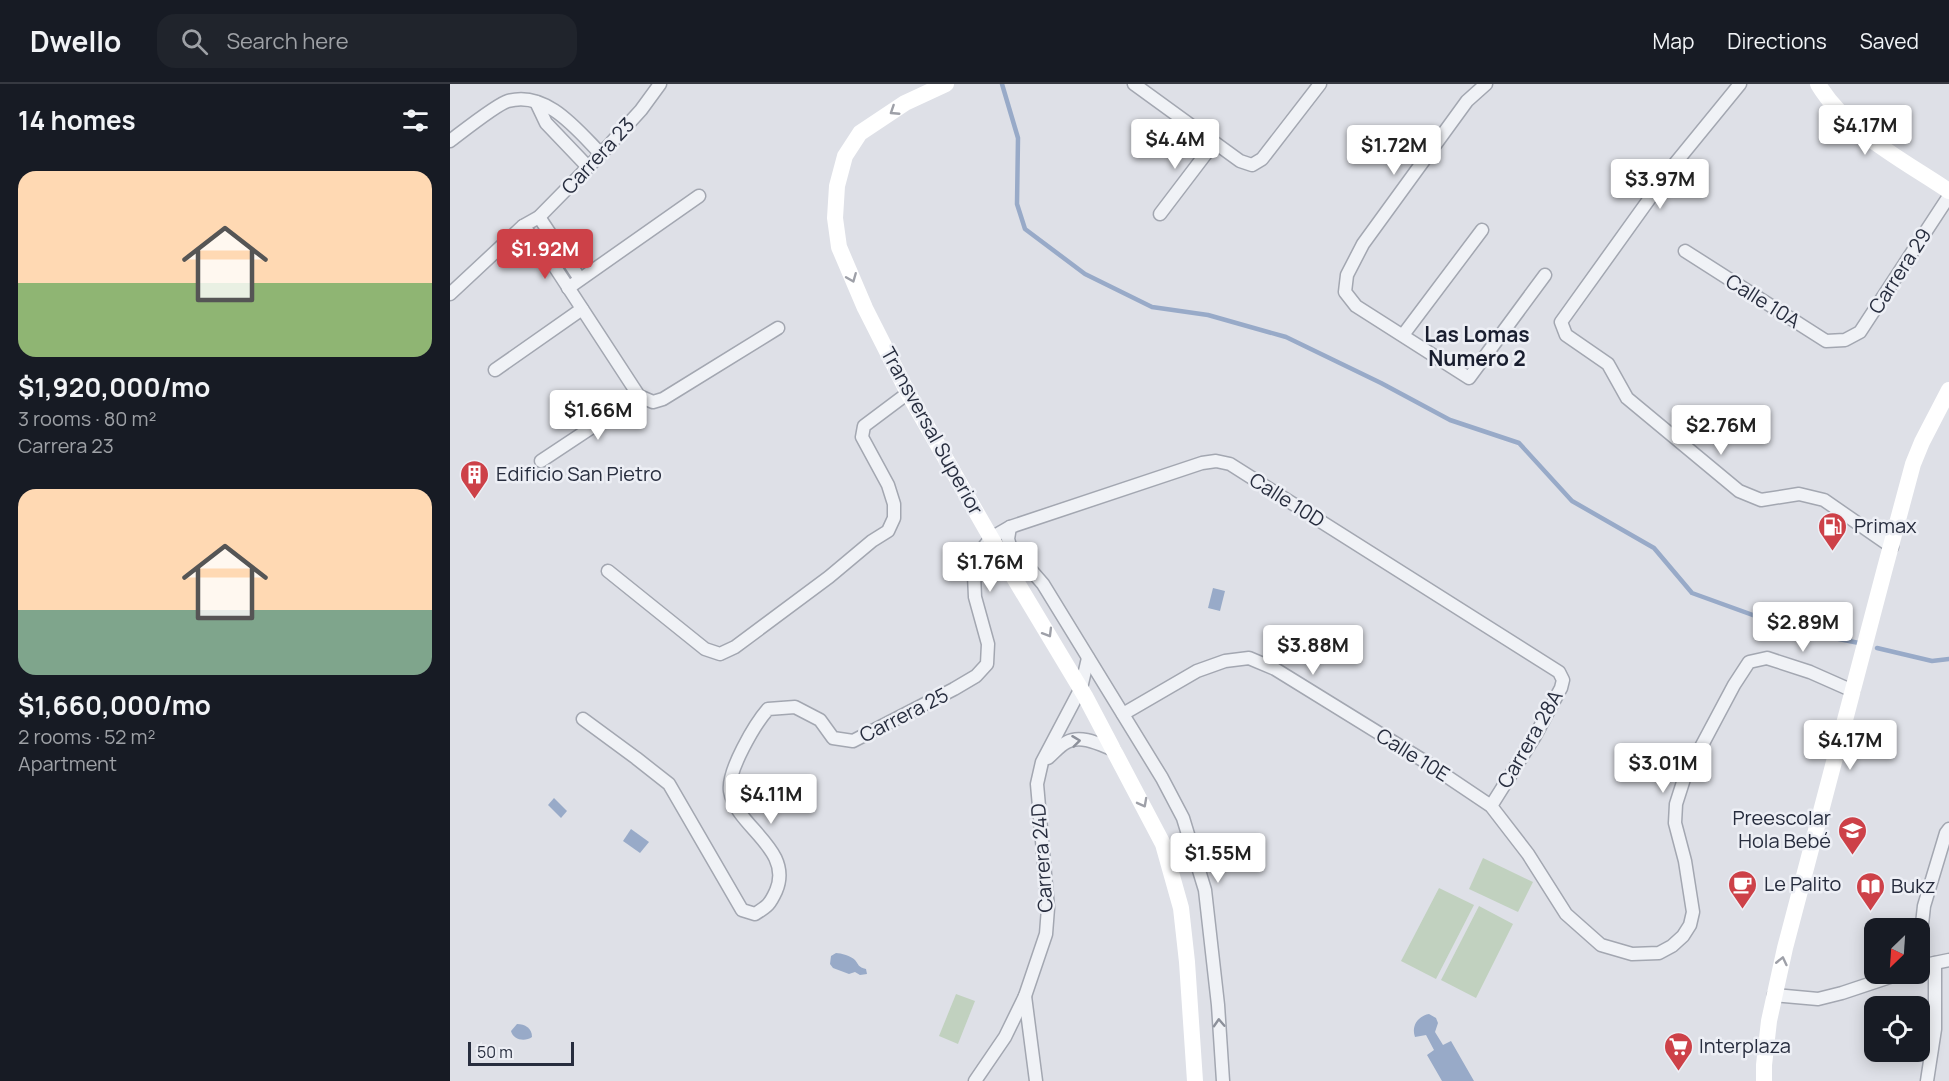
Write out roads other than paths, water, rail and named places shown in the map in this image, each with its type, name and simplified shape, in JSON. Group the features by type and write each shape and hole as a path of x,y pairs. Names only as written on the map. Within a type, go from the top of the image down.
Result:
{"main road":[{"name":"Transversal Superior","path":"946,84 906,104 860,133 845,156 837,186 835,218 839,247 865,308 908,393 1081,688 1163,844 1181,908 1195,1081"},
{"path":"1818,84 1838,112 1881,146 1949,190"},
{"path":"1764,1081 1769,1020 1774,995 1852,691 1913,464 1949,390"},
{"path":"1922,442 1941,426 1949,414"}],"street":[{"name":"Carrera 23","path":"450,294 523,226 539,218 641,110 660,84"},
{"path":"1134,84 1240,161 1252,165 1263,159 1320,84"},
{"path":"1486,84 1467,101 1363,244 1347,275 1345,292 1356,306 1469,378 1545,275"},
{"path":"1740,84 1674,166 1561,322 1566,335 1608,364 1627,398 1739,491 1761,500 1799,494 1824,500 1892,547"},
{"path":"450,141 507,101 524,100 536,102 558,112 601,154"},
{"path":"536,102 546,123 588,167"},
{"path":"1160,214 1214,143"},
{"path":"568,288 699,196"},
{"name":"Carrera 29","path":"1845,340 1860,332 1949,196"},
{"path":"539,218 580,279"},
{"path":"523,226 547,255 639,396 653,402 663,399 778,328"},
{"path":"1403,334 1482,230"},
{"name":"Calle 10A","path":"1685,251 1826,341 1845,340"},
{"path":"495,370 582,309"},
{"path":"608,571 705,649 720,654 735,647 829,578 888,531 894,518 894,504 888,485 862,433 864,426 908,393"},
{"path":"541,461 639,396"},
{"name":"Calle 10D","path":"992,538 1010,527 1202,463 1216,461 1230,464 1559,672"},
{"path":"1010,527 1008,540 1010,546 1043,585 1162,777 1183,818 1205,890 1218,1005 1223,1081"},
{"name":"Carrera 25","path":"583,719 669,784 742,910 755,914 770,905 780,881 772,850 737,808 730,792 731,775 757,722 768,710 795,707 820,720 833,738 853,741 976,676 987,664 988,644 975,597 974,575 980,552 992,538"},
{"name":"Carrera 24D","path":"975,1081 1005,1037 1025,996 1046,934 1048,908 1036,783 1042,762 1081,688 1088,658"},
{"name":"Calle 10E","path":"1123,714 1197,671 1225,661 1249,658 1275,669 1491,806 1528,854 1566,914 1600,945 1632,954 1659,953 1672,946 1683,936 1690,925 1693,912 1685,861 1675,823 1676,804 1684,779 1734,685 1749,662 1767,658 1810,672 1852,691"},
{"name":"Carrera 28A","path":"1491,806 1535,736 1561,688 1563,680 1559,672"},
{"path":"1042,762 1067,742 1077,739 1087,740 1114,750"},
{"path":"1923,918 1924,906 1949,829"},
{"path":"1930,964 1949,960"},
{"path":"1927,1081 1935,1029 1935,963"},
{"path":"1774,995 1818,999 1869,984"},
{"path":"1025,996 1036,1081"}],"water":[{"path":"1213,588 1225,591 1220,611 1208,608"},
{"path":"767,775 779,789 772,794 761,781"},
{"path":"554,798 567,811 561,818 548,805"},
{"path":"631,829 649,842 640,853 623,841"},
{"path":"836,953 853,959 860,967 866,969 867,974 860,975 855,972 849,974 833,968 830,964 831,956"},
{"path":"1429,1014 1436,1018 1438,1023 1435,1032 1443,1045 1451,1041 1474,1081 1442,1081 1427,1055 1434,1050 1426,1035 1415,1037 1414,1033 1416,1022"},
{"path":"517,1024 528,1027 532,1037 523,1040 514,1036 511,1031"}],"waterway":[{"path":"1002,84 1018,138 1017,204 1025,229 1085,274 1152,307 1208,315 1286,337 1381,383 1450,420 1519,443 1572,501 1654,548 1692,593 1794,630 1859,643"},
{"path":"1877,648 1932,661 1949,659"}],"place":[{"name":"Edificio San Pietro","path":"475,500"},
{"name":"Primax","path":"1833,552"},
{"name":"Preescolar Hola Bebé","path":"1852,856"},
{"name":"Le Palito","path":"1743,910"},
{"name":"Bukz","path":"1870,912"},
{"name":"Interplaza","path":"1678,1072"}],"district":[{"name":"Las Lomas Numero 2","path":"1477,347"}]}
